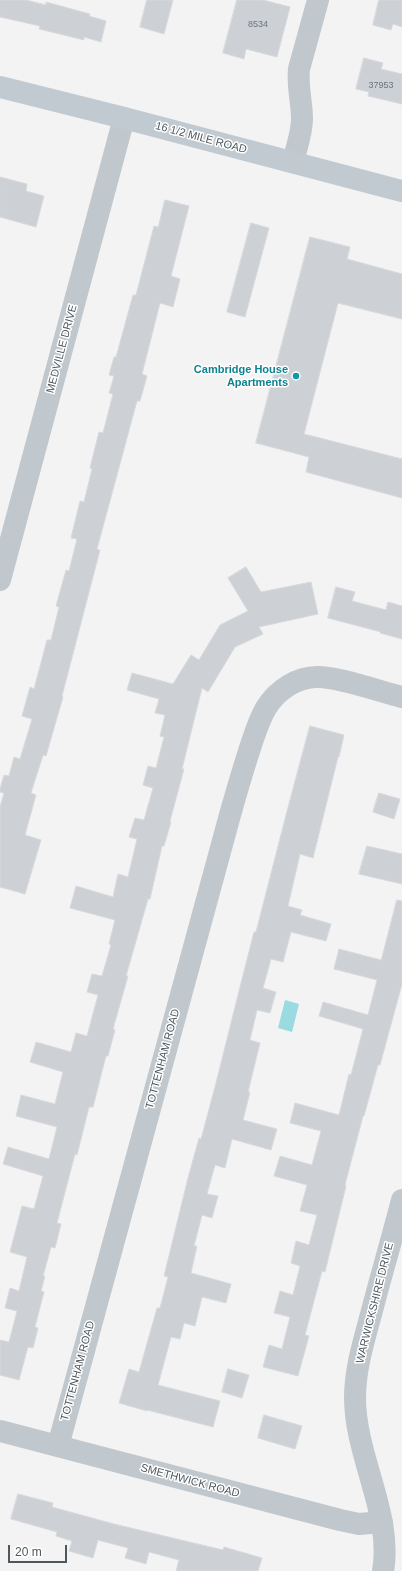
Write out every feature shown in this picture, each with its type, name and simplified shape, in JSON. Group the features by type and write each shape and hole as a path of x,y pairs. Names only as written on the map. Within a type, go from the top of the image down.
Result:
{"street":[{"path":"293,162 302,119 298,80 318,0"},
{"name":"16 1/2 MILE ROAD","path":"0,87 402,191"},
{"name":"MEDVILLE DRIVE","path":"0,580 124,118"},
{"name":"TOTTENHAM ROAD","path":"58,1446 230,814 246,759 259,723 267,707 291,683 307,678 318,677 333,679 402,697"},
{"name":"WARWICKSHIRE DRIVE","path":"383,1571 385,1548 382,1522 358,1434 355,1398 358,1370 365,1334 402,1200"},
{"name":"SMETHWICK ROAD","path":"0,1431 340,1520 359,1524 382,1522"}],"water":[{"path":"285,1000 299,1004 292,1032 278,1028"}],"building":[{"path":"0,0 26,0 46,5 46,2 90,14 89,16 106,21 101,42 84,37 84,40 39,29 40,26 0,17"},
{"path":"147,0 173,0 164,34 140,27"},
{"path":"237,0 263,0 290,7 277,57 246,49 244,59 223,53"},
{"path":"379,0 402,0 402,27 393,24 391,30 373,25"},
{"path":"364,58 383,63 381,69 402,74 402,104 368,96 369,92 356,89"},
{"path":"0,177 27,184 26,191 44,196 36,227 0,217"},
{"path":"165,200 189,206 171,276 180,279 173,307 160,303 142,374 147,376 140,401 137,401 97,549 100,550 62,696 63,697 46,756 43,755 31,793 36,795 25,835 41,840 25,894 0,887 0,807 4,793 0,792 0,789 4,775 9,776 14,757 20,759 32,719 22,716 30,687 34,689 47,640 51,640 59,607 56,606 66,570 69,571 77,539 71,538 80,501 84,502 92,469 90,468 99,432 103,433 113,394 109,393 114,376 109,375 114,357 116,357 133,295 136,295 154,226 158,227"},
{"path":"251,223 269,228 245,317 227,312"},
{"name":"Cambridge House Apartments","path":"310,237 350,247 347,259 402,274 402,319 338,303 304,434 402,459 402,498 306,472 309,457 256,443"},
{"path":"246,567 261,592 311,582 318,614 259,627 263,634 235,647 208,692 202,688 182,769 184,769 170,821 171,822 164,846 162,846 150,899 148,899 126,976 128,976 113,1029 115,1030 108,1056 106,1056 93,1107 89,1107 77,1155 75,1154 57,1223 61,1224 55,1248 51,1247 43,1276 45,1276 41,1291 44,1292 35,1327 38,1328 33,1348 28,1347 19,1380 0,1375 0,1340 9,1342 17,1311 5,1308 10,1288 19,1291 27,1257 10,1252 22,1206 34,1209 43,1176 3,1164 8,1147 49,1159 57,1127 16,1116 21,1095 55,1104 63,1072 30,1062 36,1042 71,1052 76,1033 87,1036 98,995 87,992 92,974 102,976 111,945 109,944 115,920 70,908 76,886 113,897 118,874 128,877 137,839 129,837 135,818 144,820 153,788 143,785 148,766 156,768 164,737 160,736 165,715 155,713 159,699 127,690 132,673 173,684 191,655 199,660 220,625 248,611 228,578"},
{"path":"336,587 355,592 352,601 386,610 388,602 402,606 402,639 328,618"},
{"path":"310,726 344,735 313,858 300,854 288,906 302,910 300,915 331,924 326,941 291,932 283,962 271,959 263,988 276,992 270,1013 257,1010 250,1040 260,1043 243,1120 277,1129 271,1150 232,1139 225,1168 215,1165 207,1194 218,1196 212,1218 202,1215 194,1246 197,1246 191,1273 231,1284 226,1303 202,1297 195,1326 184,1323 180,1339 171,1337 158,1385 220,1401 213,1427 119,1403 129,1369 139,1372 157,1308 160,1308 168,1277 164,1276 188,1178 199,1138 201,1139 254,932 256,932"},
{"path":"379,793 400,799 394,819 373,812"},
{"path":"367,846 402,854 402,884 359,874"},
{"path":"397,900 402,901 402,984 380,1065 378,1065 363,1116 325,1272 322,1271 305,1335 309,1336 298,1376 263,1367 269,1345 282,1349 290,1317 274,1313 280,1291 293,1295 300,1266 291,1263 296,1241 309,1245 317,1215 300,1211 307,1185 274,1176 280,1156 312,1165 321,1131 290,1123 295,1103 339,1115 349,1074 351,1075 363,1029 319,1016 323,1002 368,1015 377,980 334,969 339,949 381,960"},
{"path":"228,1369 249,1375 242,1398 222,1392"},
{"path":"264,1415 302,1426 295,1449 258,1438"},
{"path":"18,1494 53,1503 52,1507 114,1524 223,1550 224,1547 262,1558 258,1571 176,1571 179,1560 149,1552 146,1564 125,1558 128,1548 98,1540 93,1558 69,1551 72,1541 56,1536 57,1532 11,1519"}],"place":[{"name":"Cambridge House Apartments","path":"296,376"}]}
